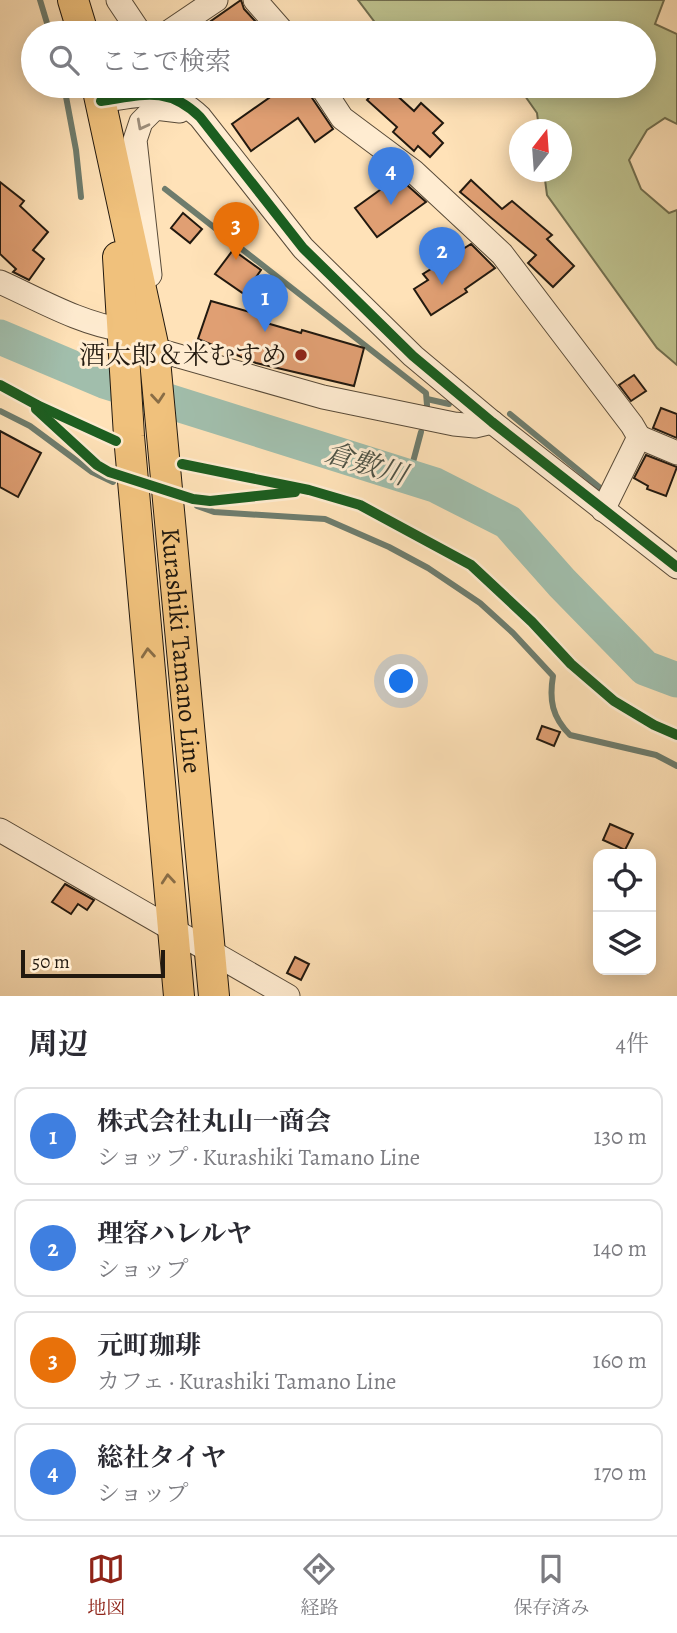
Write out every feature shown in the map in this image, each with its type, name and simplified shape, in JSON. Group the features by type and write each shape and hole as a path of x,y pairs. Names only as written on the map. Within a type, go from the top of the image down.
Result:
{"main road":[{"path":"73,0 79,21"},
{"name":"Kurashiki Tamano Line","path":"100,98 110,144 134,342 162,447 214,996"},
{"name":"Kurashiki Tamano Line","path":"134,342 129,436 179,996"}],"street":[{"path":"118,0 132,21"},
{"path":"185,21 216,0"},
{"path":"255,0 273,21"},
{"path":"176,98 200,117 303,248 413,356 677,568"},
{"path":"329,98 342,118 413,171 502,254 639,437 677,453"},
{"path":"134,342 151,284 135,140 141,122 155,108 173,109 200,117"},
{"path":"0,282 134,342 323,397 475,426 492,422"},
{"path":"603,510 639,437"},
{"path":"0,830 288,996"}],"green space":[{"path":"358,0 664,0 656,21 374,21"},
{"path":"656,24 677,34 677,124 665,118 647,130 629,160 641,189 669,213 677,210 677,365 657,348 547,195 545,182 572,182 572,119 538,119 537,113 526,98 656,98"}],"building":[{"path":"241,0 244,9 255,21 211,21"},
{"path":"269,98 312,98 333,129 315,142 298,118 251,151 232,124"},
{"path":"400,98 414,111 421,103 443,123 433,133 443,143 430,157 418,146 414,151 393,132 397,127 367,100"},
{"path":"398,177 426,202 377,237 355,208"},
{"path":"471,180 502,209 512,201 552,235 547,239 574,266 553,287 528,263 536,255 460,192"},
{"path":"0,182 24,201 20,206 48,232 33,250 44,259 29,280 13,272 16,269 0,254"},
{"path":"183,213 202,229 190,243 171,228"},
{"path":"471,244 495,268 465,289 467,292 431,315 414,289 428,280 423,274"},
{"path":"233,250 261,270 244,294 215,274"},
{"path":"211,301 264,316 263,322 364,348 354,386 256,363 198,339"},
{"path":"634,375 646,391 631,401 619,385"},
{"path":"661,408 677,414 677,438 653,428"},
{"path":"0,431 41,453 18,497 0,487"},
{"path":"646,455 677,467 666,496 647,489 648,486 634,478"},
{"path":"542,726 560,732 554,746 537,739"},
{"path":"610,824 633,834 626,849 603,840"},
{"path":"65,884 94,900 87,910 78,904 71,914 52,902"},
{"path":"295,957 309,964 301,980 287,973"}],"waterway":[{"path":"40,0 46,21"},
{"path":"66,98 81,197"},
{"path":"165,189 426,393 427,405"},
{"name":"倉敷川","path":"0,337 104,381 435,485 508,522 562,583 645,668 677,680"},
{"path":"427,399 449,404"},
{"path":"0,411 30,426 92,472 113,482"},
{"path":"510,414 604,491"},
{"path":"409,477 421,432"},
{"path":"197,506 214,512 325,519 389,547 428,568 480,603 513,633 553,676 553,708 559,722 570,735 656,755 677,766"}],"cycle path":[{"path":"101,101 118,98"},
{"path":"170,98 200,117 303,248 413,356 492,422 677,567"},
{"path":"0,385 116,441"},
{"path":"37,405 36,409 97,465 109,472 193,499 210,501 295,492"},
{"path":"182,464 309,490 360,505 471,565 532,622 571,664 614,701 654,725 677,735"}],"place":[{"name":"総社タイヤ","path":"391,205"},
{"name":"元町珈琲","path":"236,260"},
{"name":"理容ハレルヤ","path":"442,285"},
{"name":"株式会社丸山一商会","path":"265,332"},
{"name":"酒太郎＆米むすめ","path":"301,355"}]}
